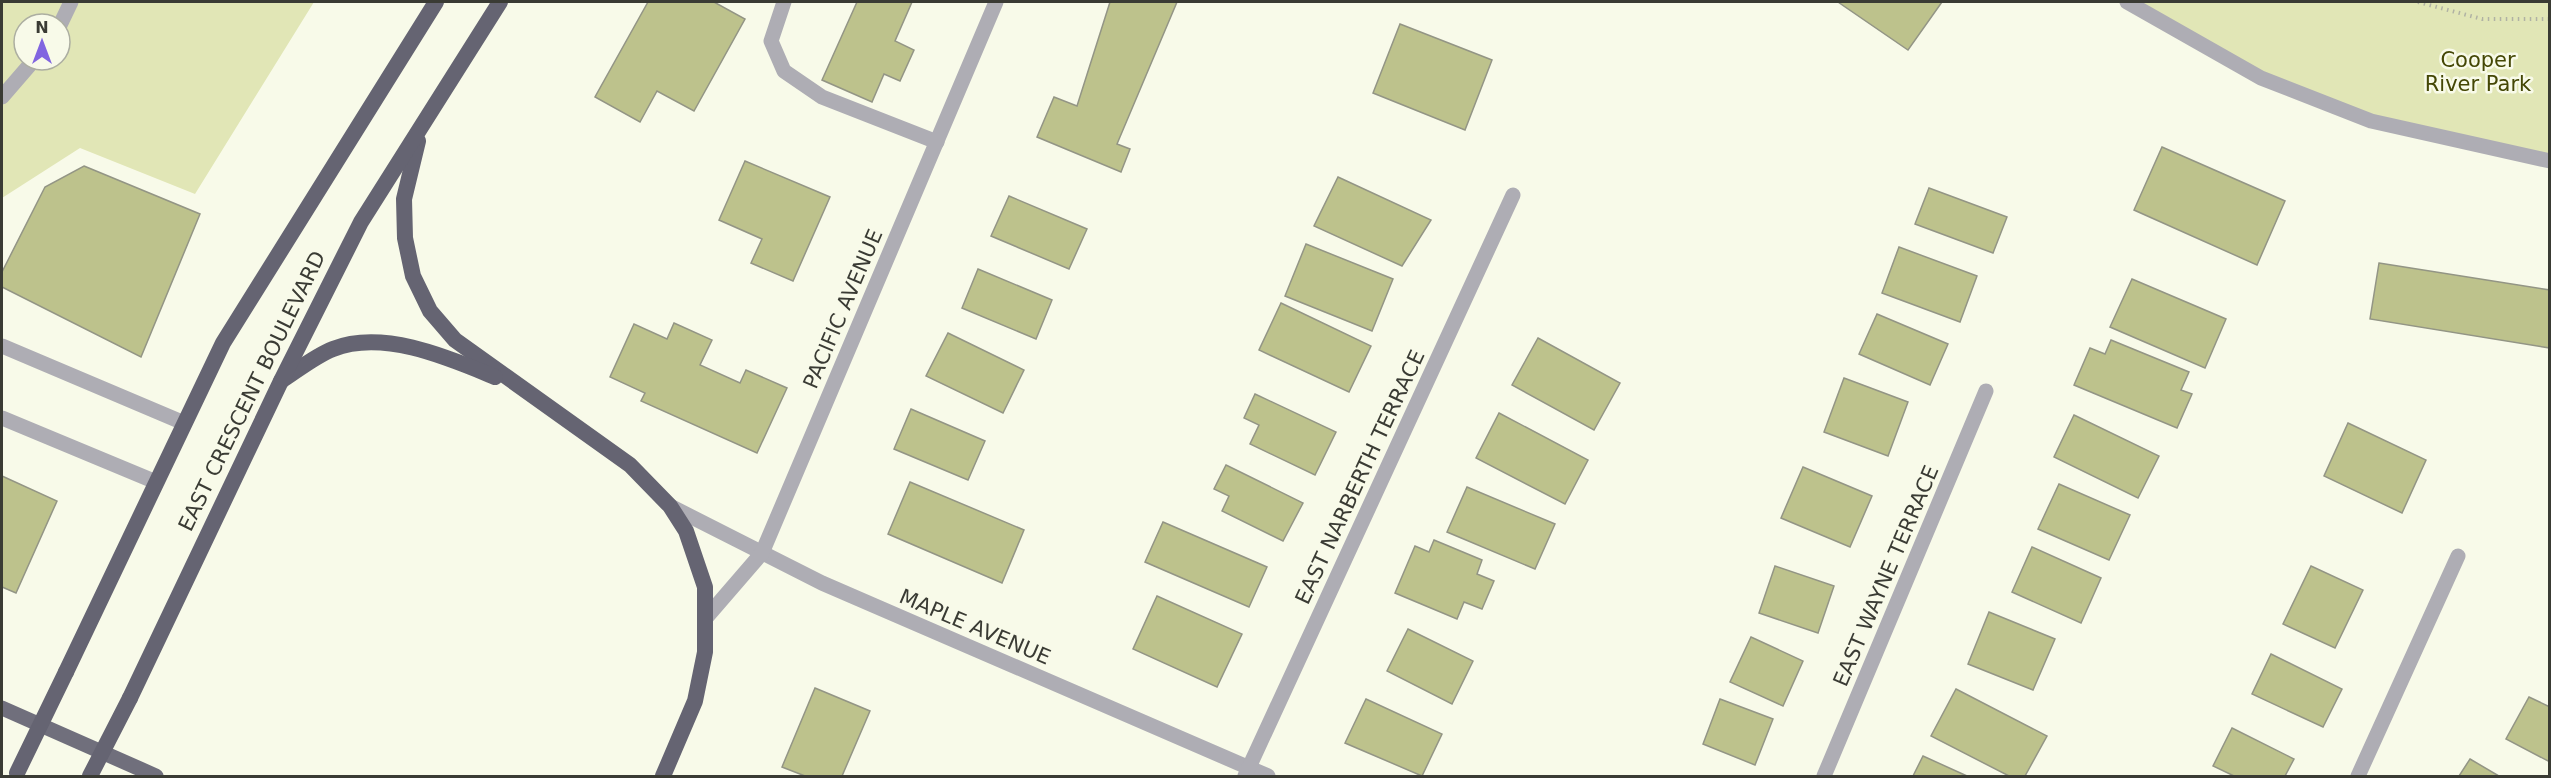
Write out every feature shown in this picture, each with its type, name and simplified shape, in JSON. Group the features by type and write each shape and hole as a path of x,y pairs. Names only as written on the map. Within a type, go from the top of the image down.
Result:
{"highway":[{"name":"EAST CRESCENT BOULEVARD","path":"16,775 223,342 436,2"},
{"name":"EAST CRESCENT BOULEVARD","path":"90,777 281,381 361,222 475,38 500,2"},
{"path":"422,125 404,199 405,238 413,276 430,311 455,340 630,465 670,506 686,531 705,587 704,668 695,701 663,777"},
{"path":"281,381 333,349 358,342 434,352 518,385"}],"main road":[{"path":"2,708 156,777"}],"street":[{"path":"784,2 771,41 784,71 822,97 937,142"},
{"name":"PACIFIC AVENUE","path":"705,619 762,553 996,2"},
{"path":"2127,2 2261,78 2371,121 2550,161"},
{"path":"2,97 24,72"},
{"name":"EAST NARBERTH TERRACE","path":"1247,772 1513,195"},
{"path":"2,346 184,423"},
{"name":"EAST WAYNE TERRACE","path":"1824,777 1986,391"},
{"path":"2,418 156,482"},
{"name":"MAPLE AVENUE","path":"670,506 822,584 1247,772 1268,777"},
{"path":"2358,777 2458,556"}],"path":[{"path":"2418,2 2482,19 2550,20"}],"green space":[{"path":"2,2 314,2 195,194 80,148 2,198"},
{"name":"Cooper River Park","path":"2127,2 2549,2 2549,161 2371,121 2261,78"}],"building":[{"path":"648,2 714,2 745,19 694,111 657,91 640,122 595,97"},
{"path":"857,2 912,2 895,41 914,50 900,81 884,74 872,102 822,80"},
{"path":"1110,2 1177,2 1117,144 1130,149 1121,172 1037,137 1054,97 1077,106"},
{"path":"1838,2 1942,2 1908,50"},
{"path":"1400,24 1492,60 1465,130 1373,93"},
{"path":"2162,147 2285,201 2257,265 2134,210"},
{"path":"745,161 830,197 793,281 751,263 762,239 719,220"},
{"path":"84,166 200,214 141,357 2,287 2,272 45,187"},
{"path":"1338,177 1431,220 1402,266 1314,226"},
{"path":"1929,188 2007,217 1993,253 1915,224"},
{"path":"1009,196 1087,229 1069,269 991,236"},
{"path":"1306,244 1393,279 1372,331 1285,296"},
{"path":"1899,247 1977,276 1960,322 1882,293"},
{"path":"2379,263 2550,290 2550,348 2370,319"},
{"path":"978,269 1052,300 1036,339 962,308"},
{"path":"2132,279 2226,319 2205,368 2110,327"},
{"path":"1281,303 1371,346 1349,392 1259,350"},
{"path":"1877,314 1948,344 1930,385 1859,354"},
{"path":"674,323 712,340 700,365 740,383 746,370 787,388 757,453 641,401 645,393 610,377 634,324 667,339"},
{"path":"948,333 1024,370 1003,413 926,376"},
{"path":"1538,338 1620,383 1594,430 1512,385"},
{"path":"2111,340 2189,372 2181,390 2192,394 2177,428 2074,385 2090,348 2105,354"},
{"path":"1844,378 1908,402 1888,456 1824,432"},
{"path":"1255,394 1336,432 1315,475 1250,444 1259,425 1244,418"},
{"path":"911,409 985,441 968,480 894,449"},
{"path":"1499,413 1588,460 1565,504 1476,458"},
{"path":"2074,415 2159,456 2138,498 2054,457"},
{"path":"2348,423 2426,460 2402,513 2324,476"},
{"path":"1226,465 1303,503 1283,541 1222,511 1229,496 1214,489"},
{"path":"1803,467 1872,496 1850,547 1781,518"},
{"path":"2,476 57,501 16,593 2,587"},
{"path":"910,482 1024,530 1002,583 888,534"},
{"path":"2059,484 2130,515 2109,560 2038,529"},
{"path":"1467,487 1555,524 1535,569 1447,532"},
{"path":"1163,522 1267,567 1249,607 1145,562"},
{"path":"1434,540 1482,560 1477,574 1494,581 1482,609 1464,602 1457,619 1395,593 1415,546 1429,552"},
{"path":"2032,547 2101,578 2081,623 2012,592"},
{"path":"1775,566 1834,586 1818,633 1759,613"},
{"path":"2311,566 2363,590 2335,648 2283,624"},
{"path":"1157,596 1242,634 1217,687 1133,649"},
{"path":"1989,612 2055,639 2033,690 1968,664"},
{"path":"1408,629 1473,661 1452,704 1387,671"},
{"path":"1751,637 1803,661 1783,706 1730,682"},
{"path":"2271,654 2342,689 2323,727 2252,694"},
{"path":"815,688 870,711 842,776 805,776 782,767"},
{"path":"1956,689 2047,736 2025,776 2009,776 1931,736"},
{"path":"2529,697 2550,707 2550,762 2506,739"},
{"path":"1366,699 1442,734 1422,776 1345,743"},
{"path":"1720,699 1773,719 1755,765 1703,744"},
{"path":"2232,728 2294,759 2285,776 2234,776 2213,766"},
{"path":"1923,756 1967,776 1913,776"},
{"path":"2470,759 2499,776 2459,776"}]}
